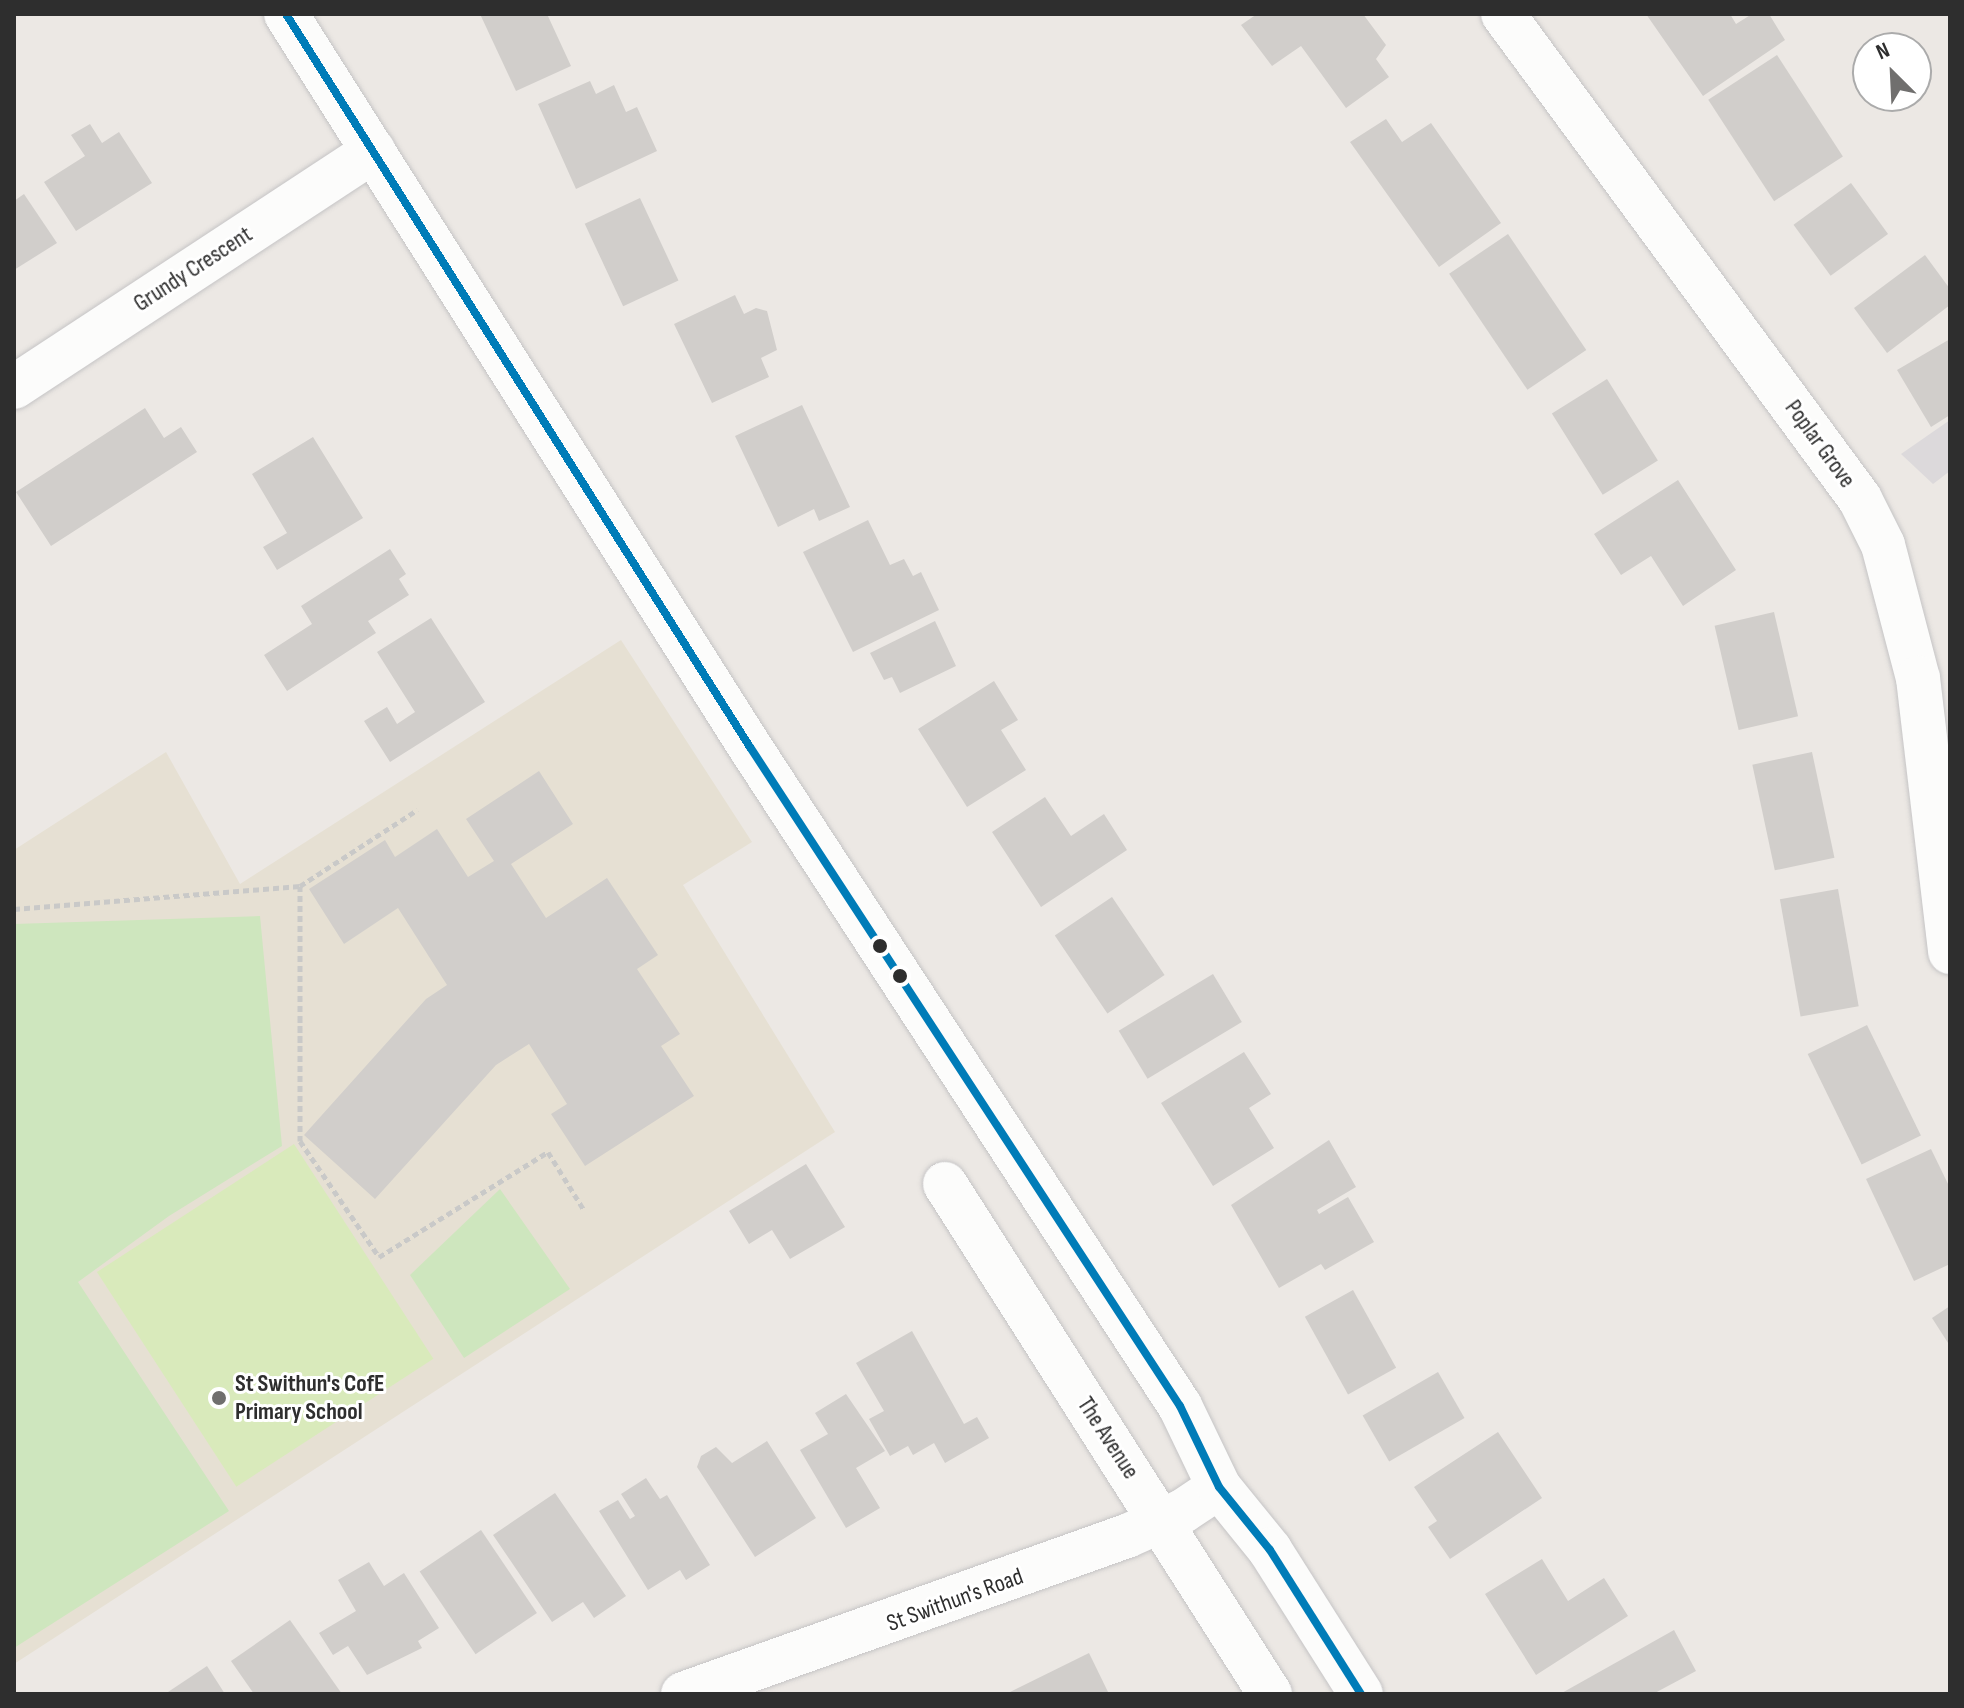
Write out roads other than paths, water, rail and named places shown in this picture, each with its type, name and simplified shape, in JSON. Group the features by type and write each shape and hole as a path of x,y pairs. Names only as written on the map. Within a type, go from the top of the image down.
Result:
{"street":[{"path":"286,14 750,747 1180,1406 1219,1487 1270,1550 1361,1694"},
{"name":"Poplar Grove","path":"1503,14 1860,499 1883,545 1934,675 1950,952"},
{"name":"Grundy Crescent","path":"14,387 373,151"},
{"name":"The Avenue","path":"945,1184 1270,1694"},
{"name":"St Swithun's Road","path":"683,1694 984,1591 1162,1522 1219,1487"}],"place":[{"name":"St Swithun's CofE Primary School","path":"219,1398"}]}
